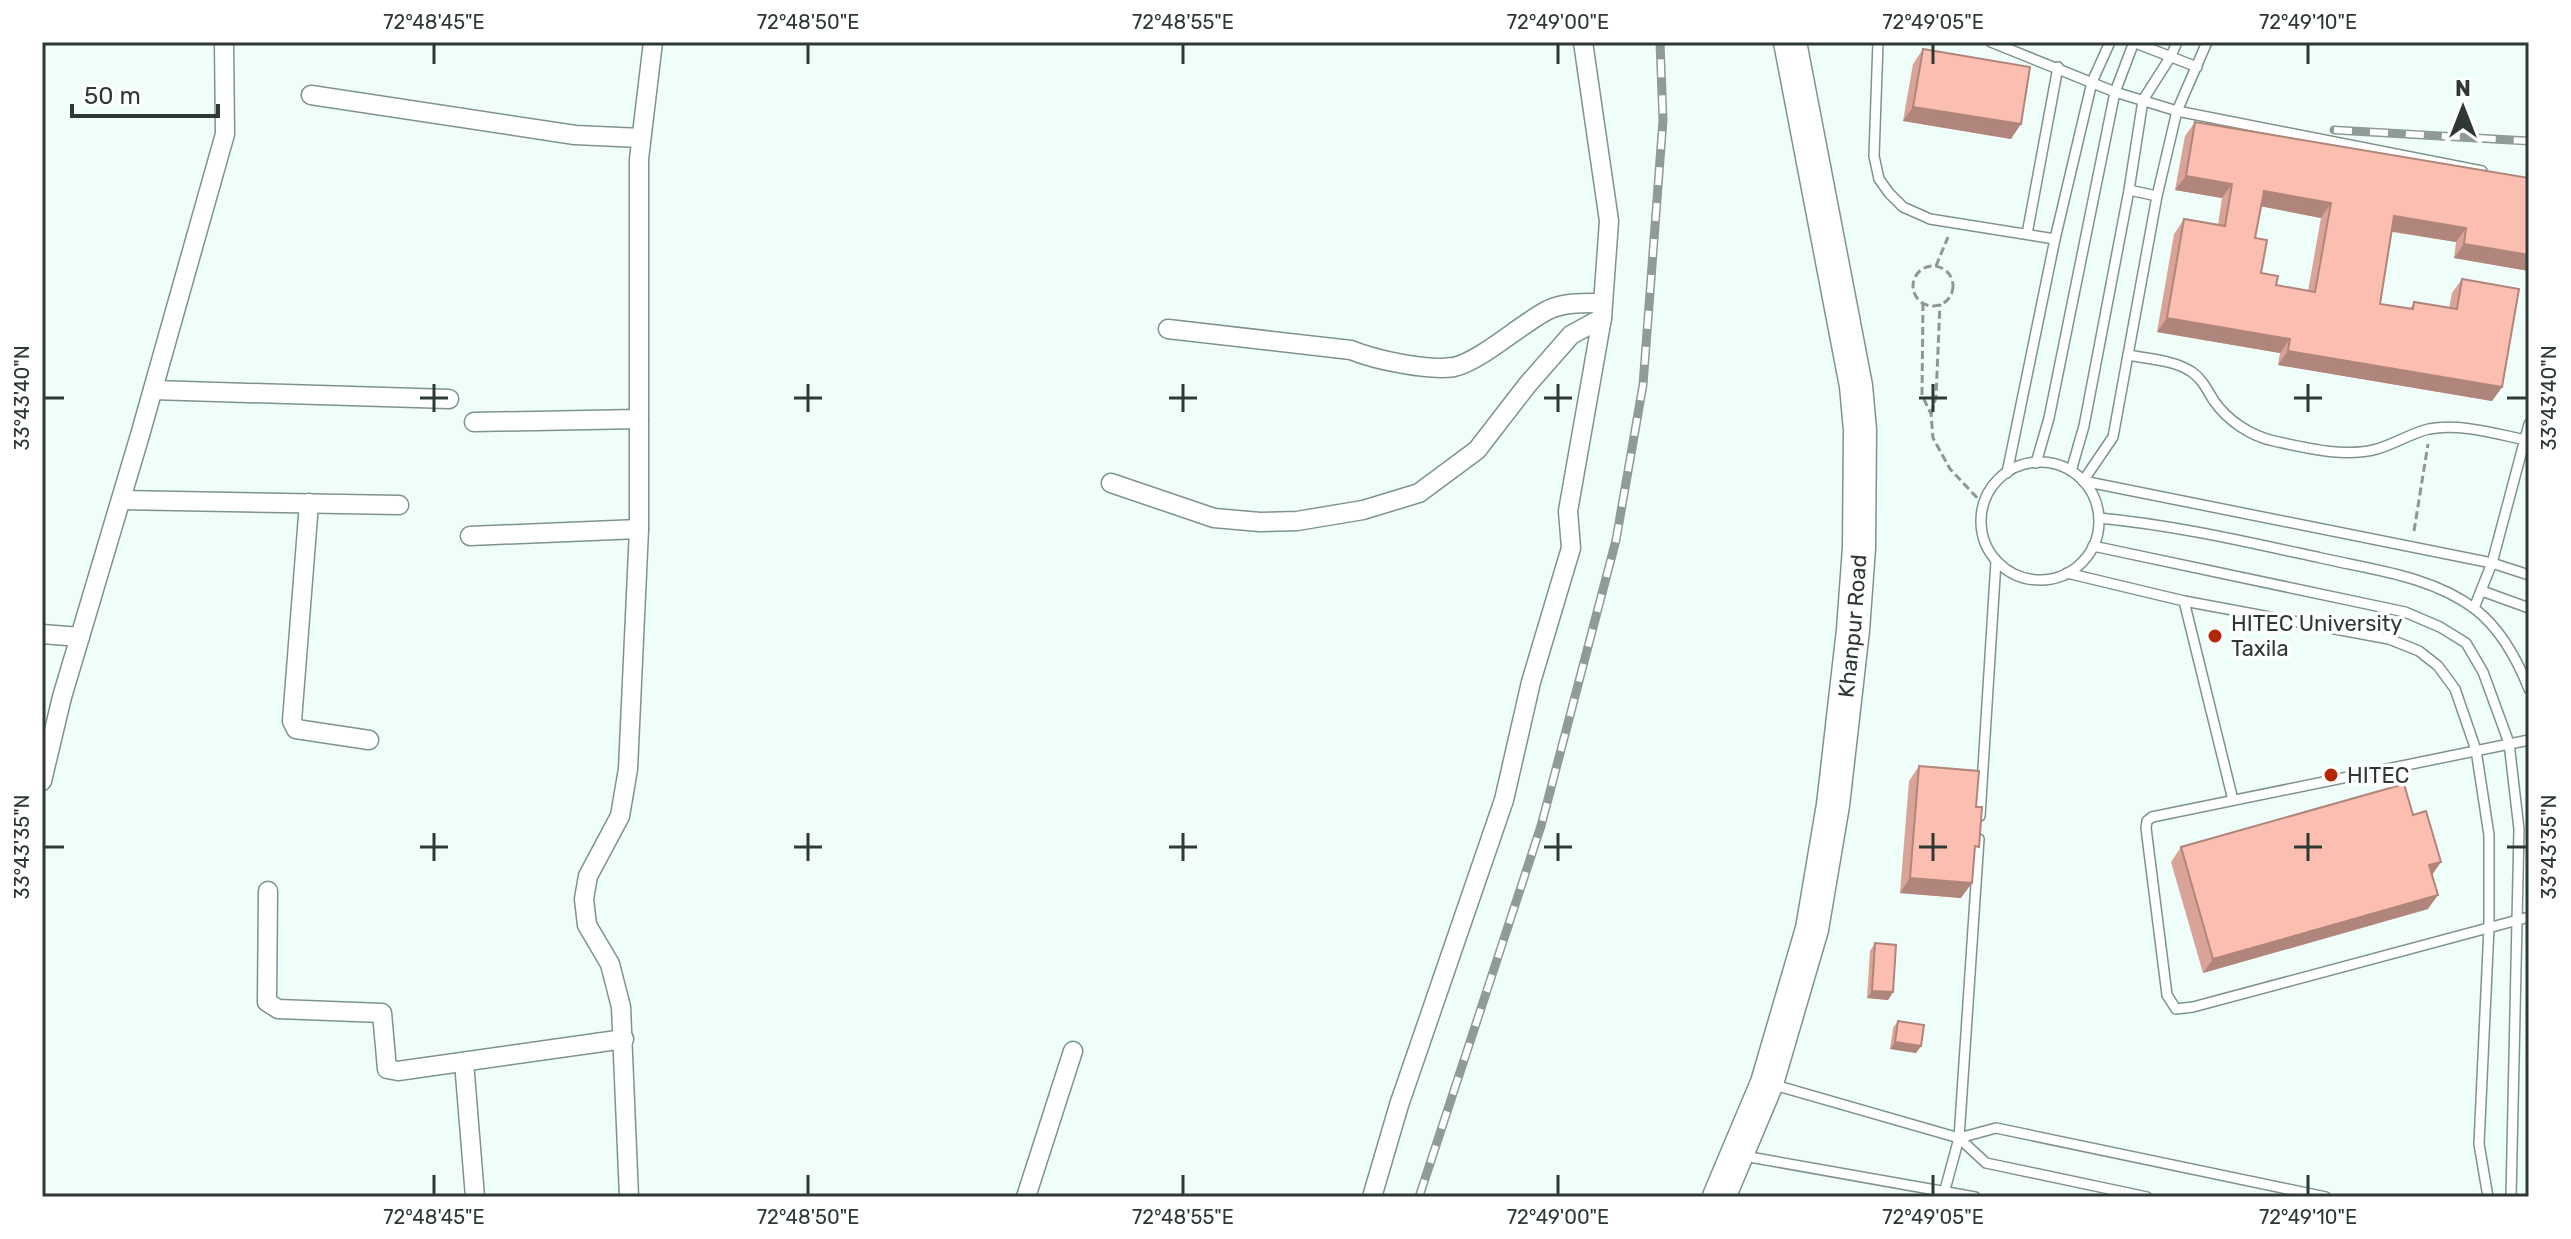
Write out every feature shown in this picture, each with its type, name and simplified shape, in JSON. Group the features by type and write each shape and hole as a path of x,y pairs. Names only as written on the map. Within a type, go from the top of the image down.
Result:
{"highway":[{"name":"Khanpur Road","path":"1719,1197 1767,1083 1812,929 1845,715 1859,548 1860,430 1856,386 1790,42"}],"street":[{"path":"42,781 62,697 225,134 224,42"},
{"path":"629,1197 621,1007 610,964 587,925 584,899 588,876 620,816 628,769 639,529 641,138 653,42"},
{"path":"1372,1197 1399,1105 1504,800 1531,682 1571,548 1568,511 1602,310 1609,221 1583,42"},
{"path":"311,95 575,135 641,138"},
{"path":"1168,329 1351,350 1369,358 1454,367 1486,351 1549,310 1568,303 1602,310"},
{"path":"1111,483 1214,518 1260,522 1297,521 1363,510 1419,493 1477,450 1571,335 1602,310"},
{"path":"153,390 449,399"},
{"path":"474,422 639,419"},
{"path":"121,500 399,505"},
{"path":"309,503 292,721 296,729 369,740"},
{"path":"470,536 639,529"},
{"path":"42,634 80,637"},
{"path":"268,891 267,1002 278,1009 382,1013 387,1069 398,1071 624,1039"},
{"path":"1026,1197 1073,1051"},
{"path":"464,1062 475,1197"}],"lane":[{"path":"1878,42 1874,156 1879,179 1903,207 1930,219 2055,239"},
{"path":"1991,42 2115,92 2177,111 2498,174"},
{"path":"2007,473 2055,239 2092,82 2110,42"},
{"path":"2036,463 2049,418 2115,92 2134,42 2197,67"},
{"path":"2071,471 2084,426 2143,100 2177,42"},
{"path":"2083,481 2113,437 2157,196 2177,111 2207,42"},
{"path":"2027,234 2058,67"},
{"path":"2129,190 2157,196"},
{"path":"2128,355 2175,363 2205,384 2215,403 2235,424 2269,440 2310,449 2357,452 2378,449 2430,429 2460,429 2526,440"},
{"path":"2474,608 2492,563 2529,424"},
{"path":"2026,464 2057,465 2071,471 2092,494 2099,518 2093,546 2080,564 2053,578 2022,577 1996,561 1982,534 1983,504 1990,490 2007,473 2026,464"},
{"path":"2083,481 2492,563 2529,575"},
{"path":"2099,518 2221,536 2398,575 2444,589 2492,624 2520,667 2529,689"},
{"path":"2093,546 2405,612 2440,627 2466,643 2483,672 2509,743 2519,829 2511,1197"},
{"path":"1944,1194 1959,1138 1996,561"},
{"path":"2067,573 2184,601 2389,639 2419,651 2438,666 2455,689 2476,750 2489,835 2489,927 2479,1144 2488,1197"},
{"path":"2482,591 2527,609"},
{"path":"2184,601 2233,800"},
{"path":"2529,740 2152,817 2147,821 2167,995 2176,1009 2529,917"},
{"path":"1767,1083 1959,1138 1986,1163 2147,1197"},
{"path":"1959,1138 1996,1128 2326,1197"},
{"path":"1737,1155 1944,1194 1975,1197"}],"path":[{"path":"1936,266 1954,223"},
{"path":"1923,303 1940,304 1950,296 1953,281 1949,274 1936,266 1921,270 1916,275 1914,290 1923,303 1922,395 1931,414 1933,438 1950,469 1983,504"},
{"path":"1931,414 1936,397 1940,304"},
{"path":"2411,547 2430,429"}],"building":[{"path":"1923,49 2030,67 2021,124 1913,107"},
{"path":"2195,122 2529,178 2529,255 2464,244 2466,228 2394,216 2380,304 2413,309 2414,302 2457,309 2462,279 2519,289 2502,387 2288,351 2290,339 2167,318 2184,219 2225,226 2232,184 2186,176","holes":["2264,191 2331,203 2315,292 2276,285 2278,276 2261,273 2267,240 2255,238"]},
{"path":"1919,766 1979,771 1976,807 1982,807 1972,883 1910,878"},
{"path":"2404,784 2413,815 2426,811 2441,862 2429,865 2438,895 2213,959 2181,847"},
{"path":"1875,943 1896,945 1893,992 1872,991"},
{"path":"1898,1021 1924,1025 1921,1046 1895,1042"}],"railway":[{"path":"1419,1197 1541,826 1616,540 1643,385 1663,120 1660,42"},
{"path":"2334,130 2529,141"}],"place":[{"name":"HITEC University Taxila","path":"2215,636"},
{"name":"HITEC","path":"2331,775"}]}
